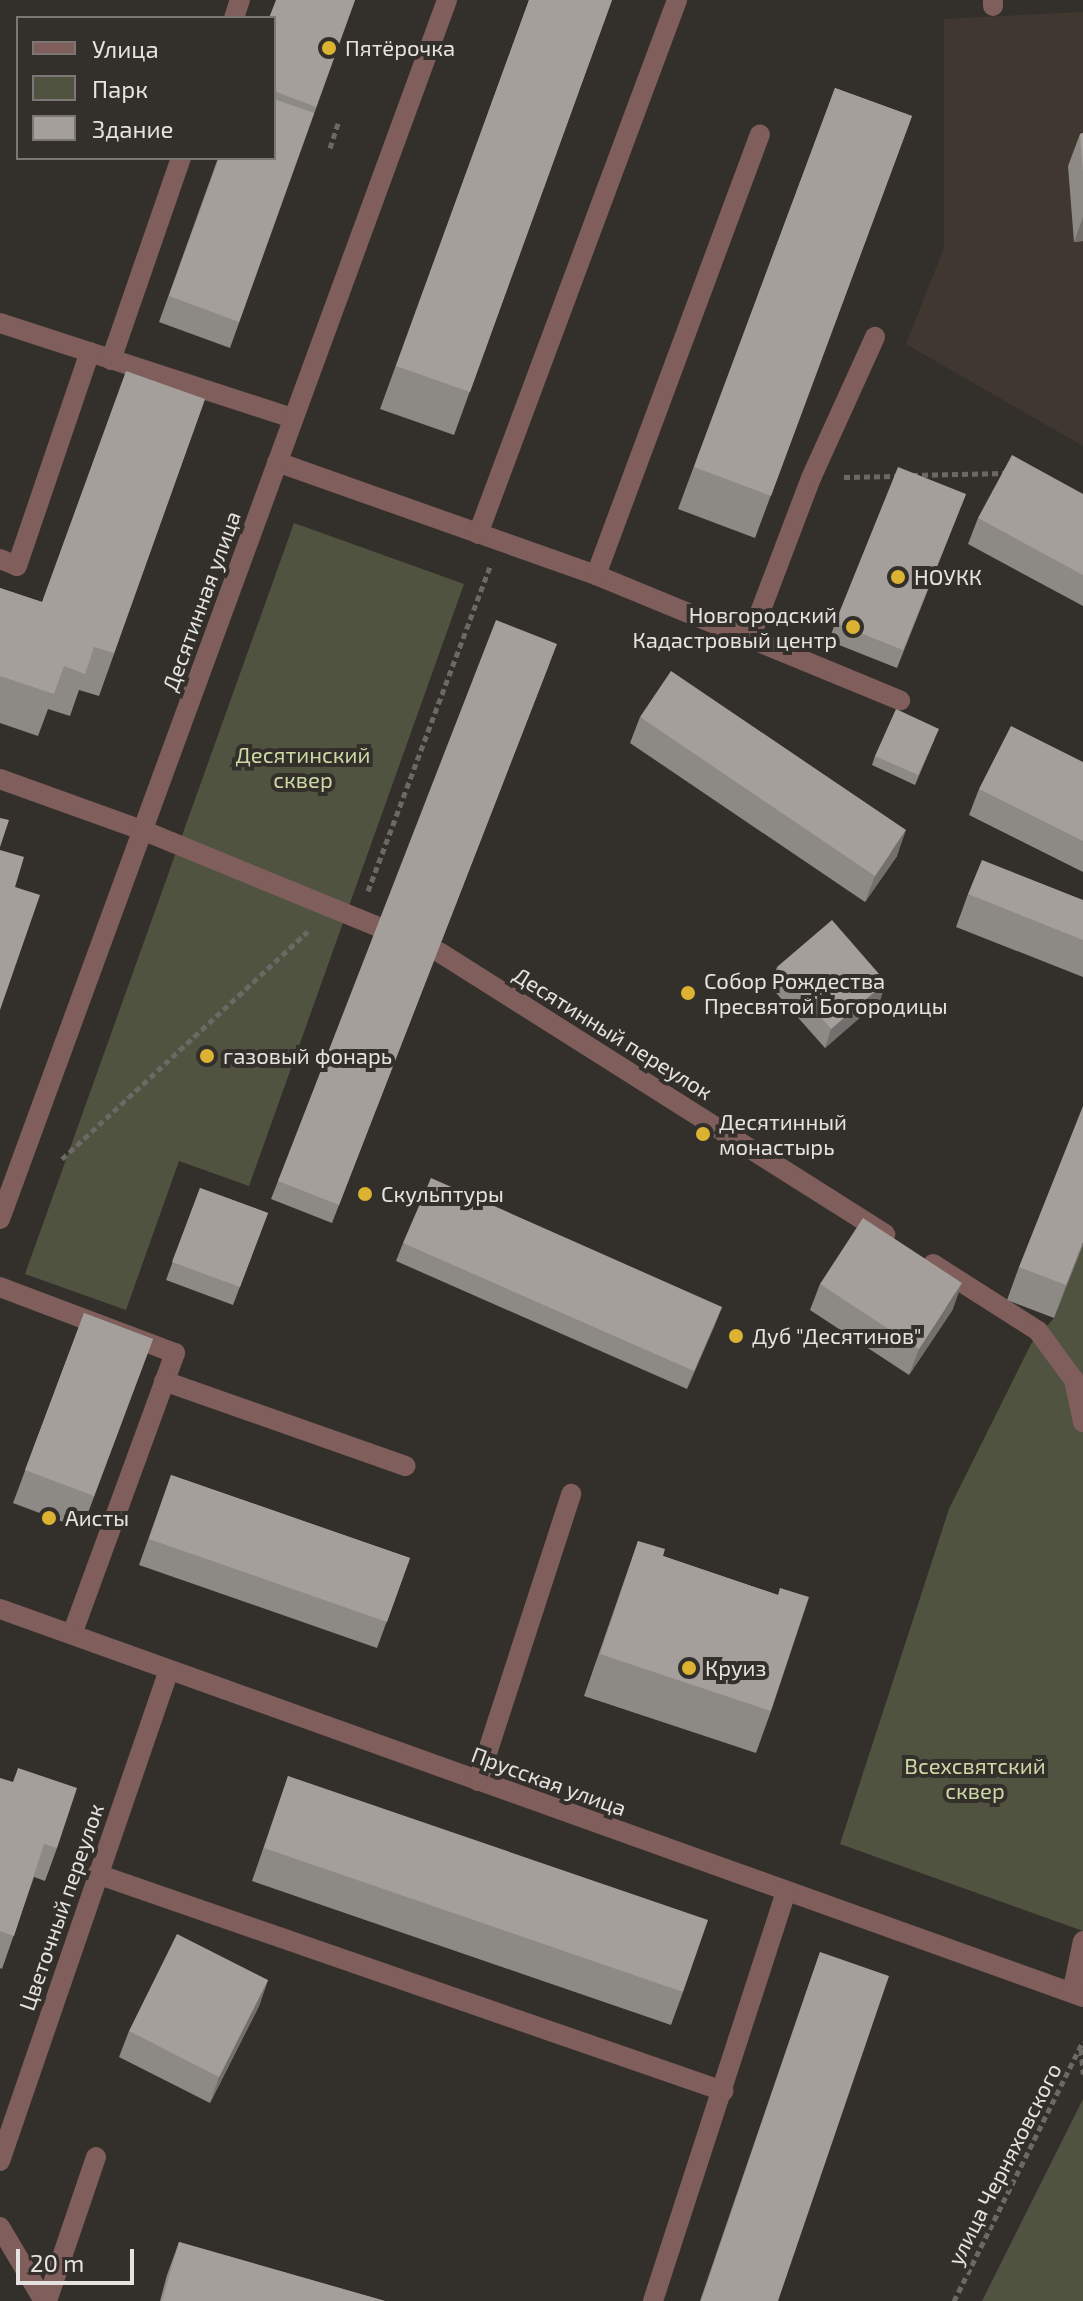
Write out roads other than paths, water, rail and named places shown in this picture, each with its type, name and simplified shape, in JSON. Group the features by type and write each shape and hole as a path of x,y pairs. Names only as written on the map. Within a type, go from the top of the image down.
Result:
{"street":[{"name":"Десятинная улица","path":"0,1219 447,0"},
{"path":"478,534 677,0"},
{"path":"596,575 760,135"},
{"path":"111,360 180,160"},
{"path":"0,323 293,418"},
{"path":"751,636 811,478 875,337"},
{"path":"0,559 17,566 90,352"},
{"path":"277,462 596,575 751,636 900,700"},
{"path":"0,779 142,830 378,927"},
{"name":"Десятинный переулок","path":"439,952 1038,1331 1074,1380 1083,1422"},
{"path":"0,1287 175,1353 72,1634"},
{"path":"164,1381 405,1466"},
{"path":"478,1781 571,1494"},
{"name":"Прусская улица","path":"0,1609 1077,1995"},
{"name":"Цветочный переулок","path":"0,2161 169,1670"},
{"path":"97,1874 723,2091"},
{"path":"653,2301 786,1891"},
{"path":"1077,1995 1083,1941"},
{"path":"46,2301 96,2157"},
{"path":"0,2227 46,2301"}],"place":[{"name":"Пятёрочка","path":"329,48"},
{"name":"НОУКК","path":"898,577"},
{"name":"Новгородский Кадастровый центр","path":"853,627"},
{"name":"Собор Рождества Пресвятой Богородицы","path":"688,993"},
{"name":"газовый фонарь","path":"207,1056"},
{"name":"Десятинный монастырь","path":"703,1134"},
{"name":"Скульптуры","path":"365,1194"},
{"name":"Дуб \"Десятинов\"","path":"736,1336"},
{"name":"Аисты","path":"49,1518"},
{"name":"Круиз","path":"689,1668"}],"park label":[{"name":"Десятинский сквер","path":"303,766"},
{"name":"Всехсвятский сквер","path":"975,1778"}]}
